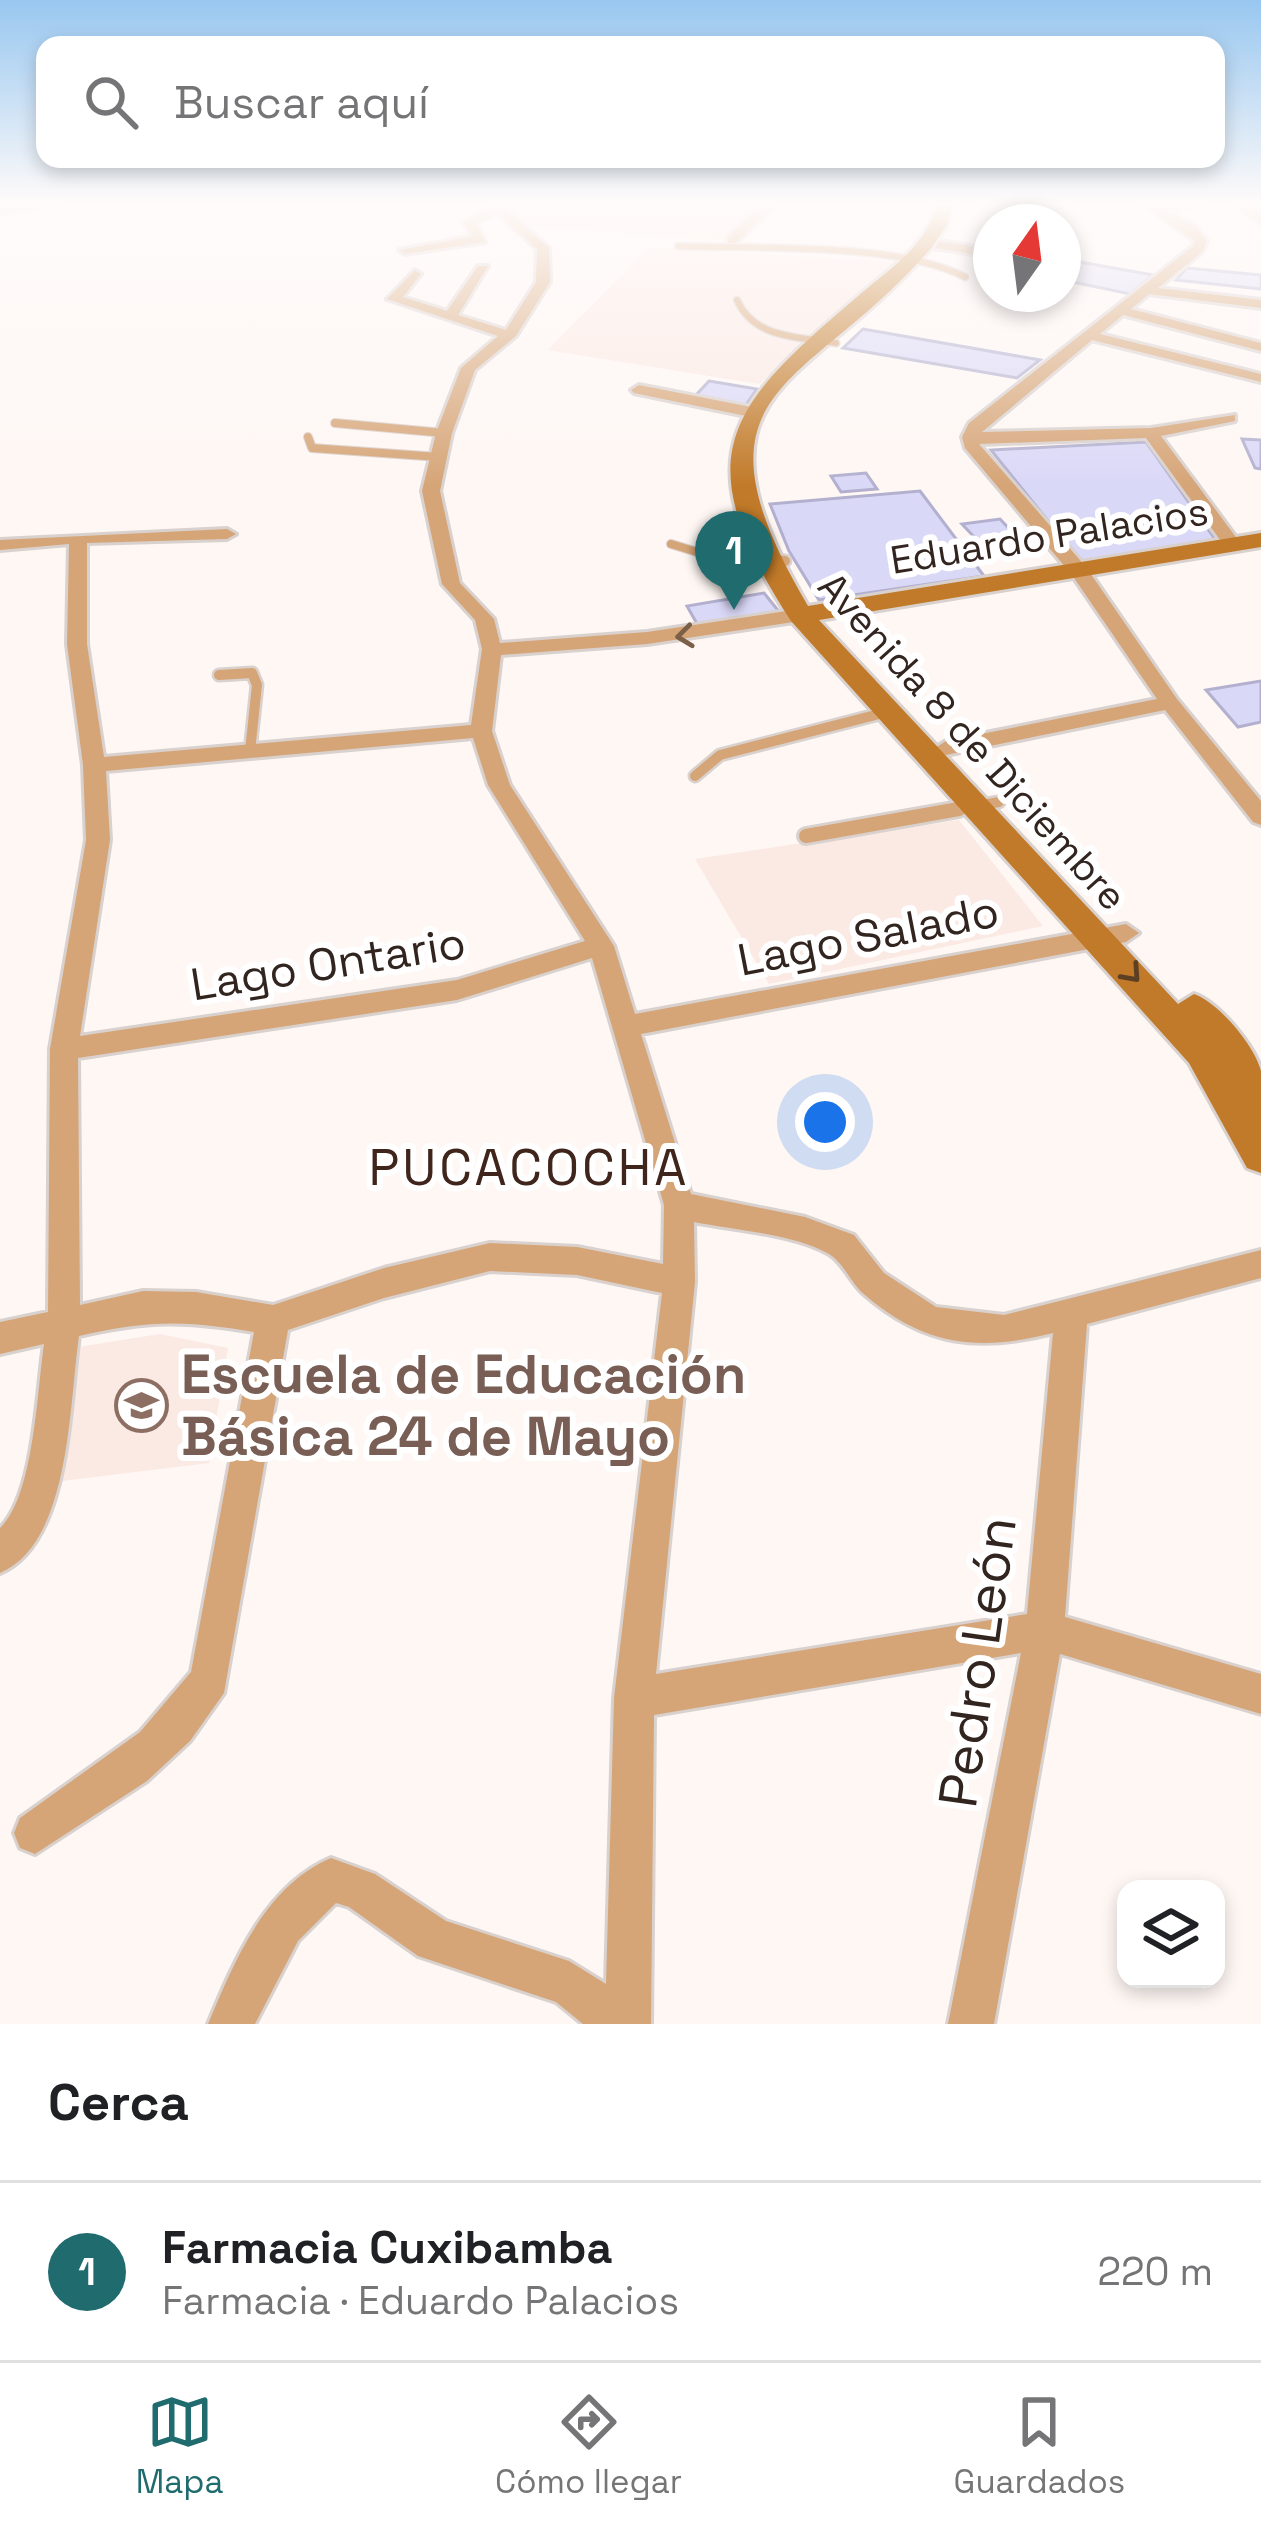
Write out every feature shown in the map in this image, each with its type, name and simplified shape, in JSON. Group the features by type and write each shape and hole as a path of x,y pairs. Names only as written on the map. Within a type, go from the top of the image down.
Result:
{"main road":[{"name":"Avenida 8 de Diciembre","path":"879,296 783,374 751,412 736,459 746,513 810,613 892,711 1227,1046 1261,1102"},
{"name":"Avenida 8 de Diciembre","path":"776,561 755,461 760,429 828,342"},
{"name":"Eduardo Palacios","path":"810,613 1261,540"},
{"name":"Avenida 8 de Diciembre","path":"810,613 946,748 990,804"},
{"name":"Avenida 8 de Diciembre","path":"1113,935 1202,1053 1261,1156"}],"street":[{"path":"396,296 508,335"},
{"path":"452,314 464,296"},
{"path":"534,296 508,335 469,368 441,445 431,491 443,564 451,584 484,619 492,649 481,730 499,785 601,946 679,1204 679,1282 634,1698 624,2024"},
{"path":"1137,296 975,426 970,437 974,450 1079,571 1170,703 1261,817"},
{"path":"1198,296 1261,304"},
{"path":"1119,310 1261,346"},
{"path":"1087,335 1261,378"},
{"path":"638,390 751,412"},
{"path":"970,437 1151,434 1228,418"},
{"path":"1151,434 1232,544"},
{"path":"0,545 226,534"},
{"path":"0,1554 27,1528 39,1492 64,1324 64,1049 98,840 94,765 77,644 78,538"},
{"name":"Eduardo Palacios","path":"492,649 599,646 703,634 810,613"},
{"path":"946,748 1170,703"},
{"path":"94,765 481,730"},
{"name":"Lago Salado","path":"627,1026 1113,935"},
{"name":"Lago Ontario","path":"64,1049 238,1019 368,1006 457,990 601,946"},
{"path":"679,1204 843,1245 873,1283 931,1322 1004,1330 1261,1264"},
{"path":"0,1338 143,1306 196,1306 273,1320 385,1283 490,1257 577,1261 679,1282"},
{"name":"Pedro León","path":"971,2024 1045,1630 1071,1314"},
{"path":"35,1834 126,1773 197,1704 210,1679 273,1320"},
{"path":"634,1698 1045,1630 1261,1694"},
{"path":"231,2024 281,1922 331,1880 360,1889 434,1940 569,1984 624,2024"}],"lane":[{"path":"737,301 743,318 759,328 828,342"},
{"path":"335,423 441,445"},
{"path":"308,437 312,448 331,453 441,445"},
{"path":"671,544 710,556 776,561"},
{"path":"219,675 252,673 257,685 250,752"},
{"path":"695,776 720,755 892,711"},
{"path":"806,836 990,804"}],"shaded area":[{"path":"601,296 857,296 759,384 547,350"},
{"path":"959,820 1043,926 769,984 695,859"},
{"name":"Escuela de Educación Básica 24 de Mayo","path":"160,1334 228,1348 209,1463 54,1482 72,1348"}],"building":[{"path":"863,329 1040,360 1017,378 843,348"},
{"path":"709,381 757,389 745,406 694,397"},
{"path":"1242,439 1261,440 1261,469 1255,468"},
{"path":"1146,442 1217,542 1081,562 991,450"},
{"path":"866,473 877,489 841,492 831,476"},
{"path":"920,491 984,576 819,600 789,551 770,504"},
{"path":"1000,519 1014,534 976,539 962,524"},
{"path":"749,565 754,574 720,577 717,567"},
{"path":"764,593 781,614 700,629 687,606"},
{"path":"1261,681 1261,722 1238,727 1206,690"}],"place":[{"name":"Farmacia Cuxibamba","path":"734,610"},
{"name":"Escuela de Educación Básica 24 de Mayo","path":"142,1405"}],"district":[{"name":"PUCACOCHA","path":"529,1167"}]}
